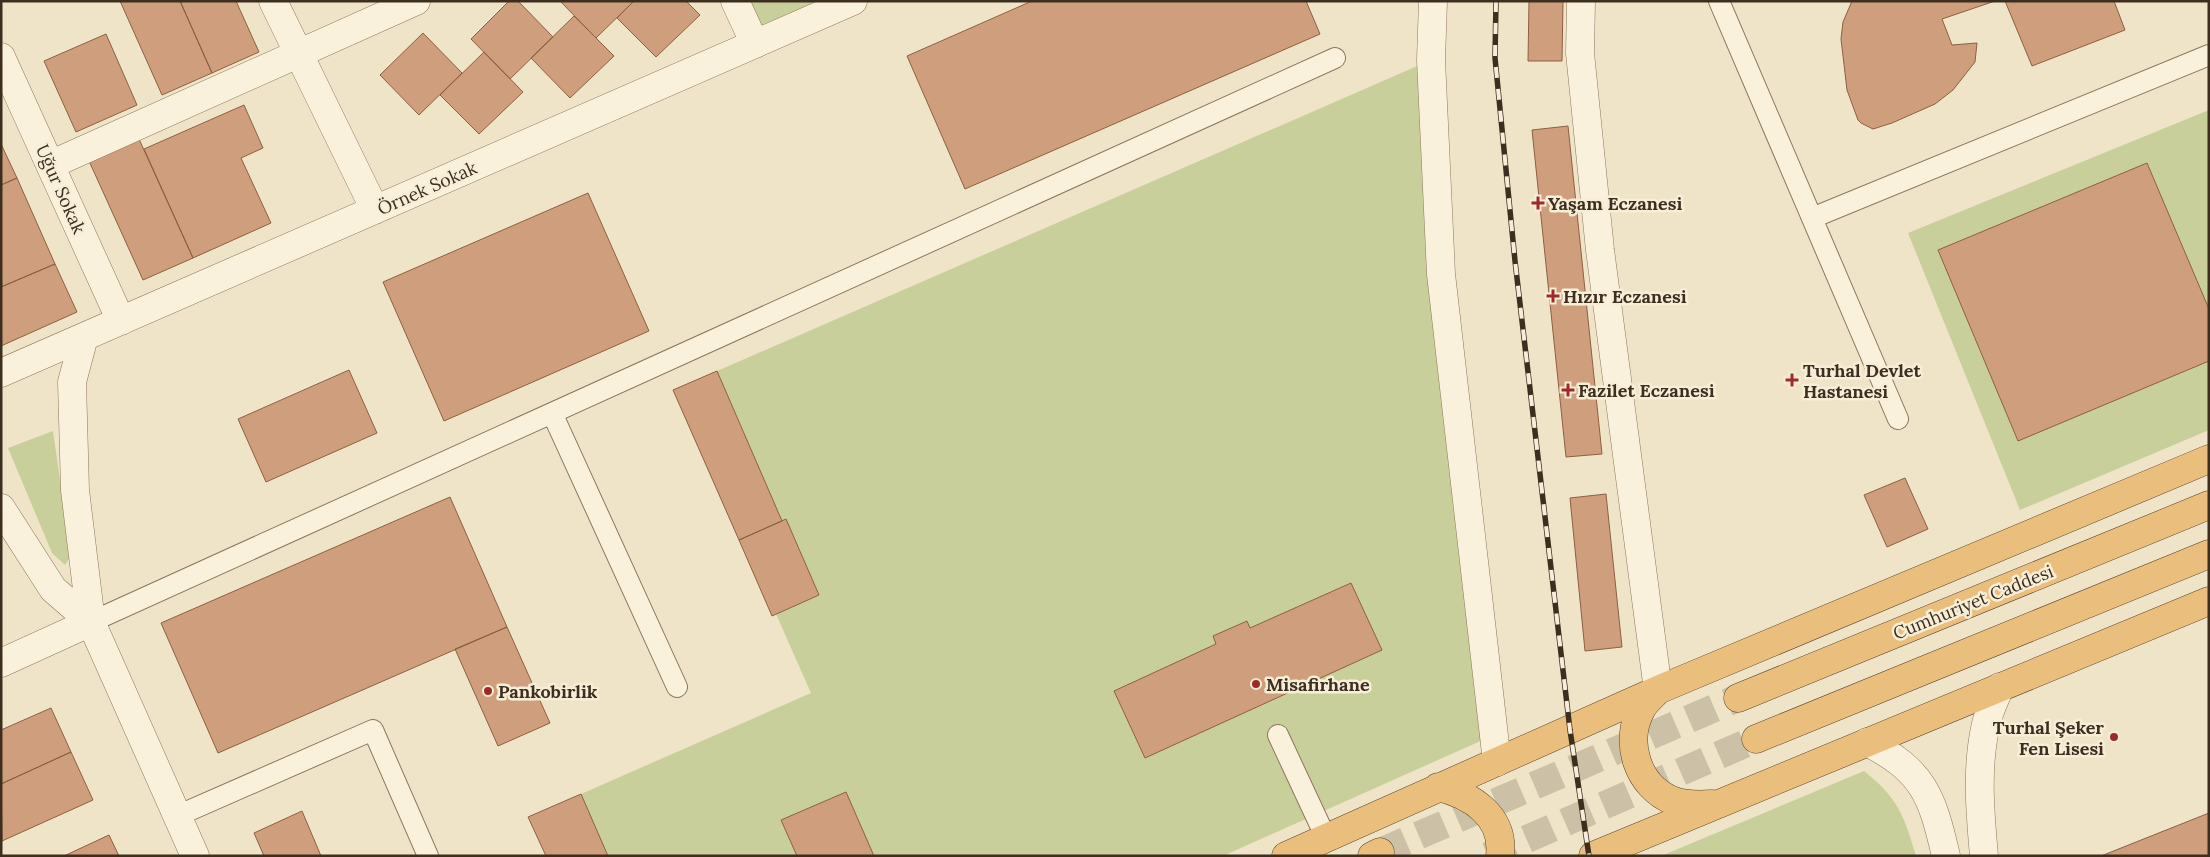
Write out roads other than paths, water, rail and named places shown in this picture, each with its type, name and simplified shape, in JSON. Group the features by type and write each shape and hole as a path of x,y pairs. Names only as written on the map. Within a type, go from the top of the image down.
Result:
{"highway":[{"path":"1286,856 1658,690 2209,458"},
{"name":"Cumhuriyet Caddesi","path":"1738,698 2209,505"},
{"path":"1756,739 2209,554"},
{"path":"1593,856 2209,602"},
{"path":"1658,690 1642,707 1634,728 1633,751 1640,772 1654,789 1674,800 1696,805 1721,803"},
{"path":"1438,787 1458,792 1475,802 1489,815 1498,832 1500,856"}],"street":[{"path":"273,1 375,210"},
{"path":"50,165 416,1"},
{"path":"735,1 755,44"},
{"name":"Örnek Sokak","path":"1,373 852,1"},
{"path":"1433,1 1431,60 1440,274 1497,762"},
{"path":"1581,1 1580,53 1600,250 1658,690"},
{"name":"Uğur Sokak","path":"1,57 121,321"},
{"path":"84,337 72,382 75,490 91,622 195,856"},
{"path":"1,508 53,589 91,622"},
{"path":"1,663 91,622"},
{"path":"1984,856 1979,804 1982,745 1987,721 2000,687"},
{"path":"1867,742 1886,752 1917,777 1937,816 1946,856"}],"lane":[{"path":"1719,1 1898,420"},
{"path":"1812,218 2209,55"},
{"path":"91,622 1335,58"},
{"path":"552,413 677,687"},
{"path":"177,816 373,730 428,856"},
{"path":"1278,735 1326,838"}],"tunnel":[{"path":"1380,852 1738,698"},
{"path":"1488,856 1756,739"}],"railway":[{"path":"1496,1 1495,58 1515,261 1570,730 1589,856"}],"place":[{"name":"Yaşam Eczanesi","path":"1538,203"},
{"name":"Hızır Eczanesi","path":"1553,296"},
{"name":"Turhal Devlet Hastanesi","path":"1792,380"},
{"name":"Fazilet Eczanesi","path":"1568,390"},
{"name":"Misafirhane","path":"1256,684"},
{"name":"Pankobirlik","path":"488,691"},
{"name":"Turhal Şeker Fen Lisesi","path":"2114,737"}]}
